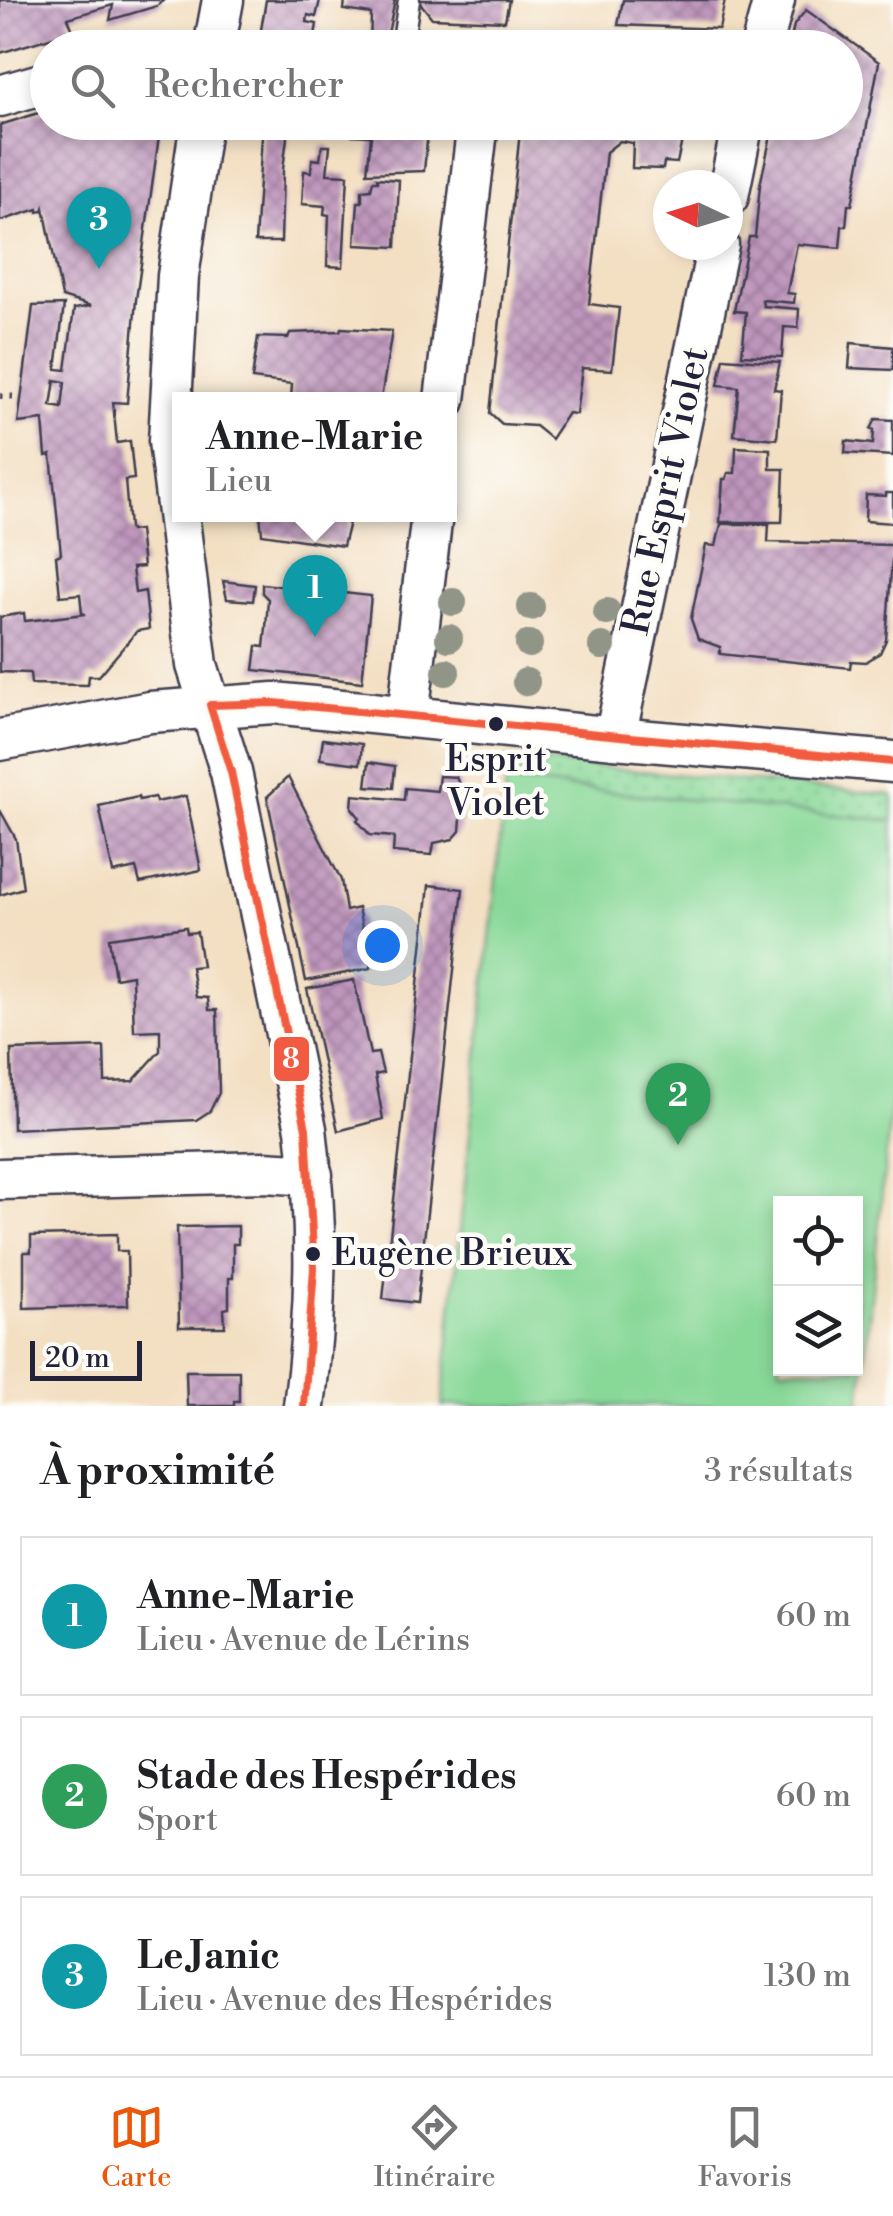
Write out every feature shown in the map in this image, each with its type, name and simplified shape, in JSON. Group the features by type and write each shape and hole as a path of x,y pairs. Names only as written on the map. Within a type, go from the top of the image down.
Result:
{"street":[{"path":"217,30 223,0"},
{"path":"766,30 774,0"},
{"path":"0,96 30,87"},
{"path":"172,465 170,375 178,276 198,140"},
{"path":"446,392 476,140"},
{"path":"733,170 739,140"},
{"name":"Rue Esprit Violet","path":"615,738 715,260"},
{"path":"179,522 197,665 231,772 306,1129 312,1175 316,1308 304,1406"},
{"path":"408,716 431,522"},
{"path":"7,736 150,712 274,702 893,762"},
{"path":"0,1179 264,1172 312,1175"}],"lane":[{"path":"405,30 409,0"}],"path":[{"path":"0,396 21,398"}],"green space":[{"path":"508,758 893,795 893,821 506,781"},
{"path":"506,781 893,821 893,1087 860,1406 442,1406"}],"building":[{"path":"0,0 164,0 157,6 110,20 113,5 68,18 73,30 30,30 30,44 0,53"},
{"path":"266,0 320,0 316,17 308,15 307,22 317,24 316,30 261,30"},
{"path":"345,0 395,0 389,30 371,30 371,14 344,10"},
{"path":"418,0 509,0 505,21 432,18"},
{"path":"623,0 725,0 719,29 618,25"},
{"path":"806,10 834,30 793,30"},
{"path":"863,51 879,62 852,205 848,205 846,226 842,226 840,248 797,244 787,293 795,294 794,303 762,300 763,306 799,309 798,328 784,327 782,357 742,355 746,312 734,311 749,237 755,237 760,185 770,140 863,140"},
{"path":"30,116 30,140 158,140 136,300 127,403 113,402 117,443 130,441 134,479 125,480 129,528 139,530 143,567 132,568 135,593 145,591 149,629 137,631 99,676 89,676 88,685 31,684 30,673 0,672 0,617 24,613 25,621 85,614 80,594 60,596 56,556 61,554 51,455 46,456 43,420 18,423 33,306 64,305 56,369 66,370 74,309 91,306 62,297 44,208 0,221 0,125","holes":["55,380 65,382 62,408 51,406"]},
{"path":"262,140 287,140 281,242 255,242"},
{"path":"371,140 427,140 424,171 367,173"},
{"path":"519,140 682,140 677,163 664,162 663,169 632,168 633,143 620,141 606,152 589,304 619,308 612,370 582,368 576,414 568,413 551,439 535,426 502,424 490,413"},
{"path":"322,146 330,146 327,174 348,175 343,267 327,266 329,215 324,214 325,206 302,204 304,171 311,172 312,159 320,160"},
{"path":"377,178 399,180 396,247 355,245 358,202 362,202 362,190 371,189"},
{"path":"392,331 382,392 291,392 292,384 252,379 258,337 288,338 290,333"},
{"path":"851,343 893,347 893,370 849,368"},
{"path":"724,358 780,362 774,389 781,390 777,439 734,435 739,387 718,385"},
{"path":"876,419 893,420 893,456 845,453 846,441 873,444 871,429"},
{"path":"736,447 770,449 770,469 784,469 782,522 720,522 723,479 728,473 735,473"},
{"path":"893,493 893,523 865,521 866,495"},
{"path":"261,522 349,522 343,546 262,534"},
{"path":"721,524 769,524 768,542 893,545 886,640 880,653 866,662 851,661 850,668 720,654 720,647 698,639 691,619 706,545 716,546"},
{"path":"223,581 255,585 253,601 227,599"},
{"path":"262,584 371,596 362,682 254,670 257,646 264,647 266,628 268,599 262,593"},
{"path":"323,739 362,744 360,764 320,759"},
{"path":"369,762 395,766 393,788 366,786"},
{"path":"439,776 456,777 461,789 460,831 453,839 434,843 432,855 393,852 394,837 370,835 357,820 360,818 352,808 353,795 404,800 405,788 437,791"},
{"path":"288,777 341,880 346,911 358,908 371,968 306,981 267,797"},
{"path":"186,796 201,870 140,883 136,868 113,873 99,806 138,797 155,797 156,802"},
{"path":"0,810 16,839 23,888 0,895"},
{"path":"429,885 463,889 417,1303 383,1299"},
{"path":"186,927 187,933 197,932 202,966 191,967 196,997 208,998 209,1010 217,1010 219,1093 210,1111 196,1120 13,1129 11,1050 104,1047 105,1082 133,1081 160,1051 160,1030 134,1031 132,975 115,978 109,938"},
{"path":"354,980 370,1054 378,1053 383,1073 375,1075 383,1119 338,1131 307,989"},
{"path":"238,1226 238,1244 233,1244 233,1278 229,1278 229,1308 224,1309 225,1327 179,1327 177,1227"},
{"path":"117,1234 117,1251 127,1251 128,1305 24,1308 24,1252 31,1252 31,1236"},
{"path":"186,1371 239,1371 239,1401 234,1401 234,1406 187,1406"}],"transit line":[{"name":"8","path":"304,1406 314,1268 306,1129 231,772 210,705 274,703 893,762"}],"place":[{"name":"Le Janic","path":"99,269"},
{"name":"Anne-Marie","path":"315,637"},
{"name":"Esprit Violet","path":"496,724"},
{"name":"Stade des Hespérides","path":"678,1145"},
{"name":"Eugène Brieux","path":"313,1254"}]}
